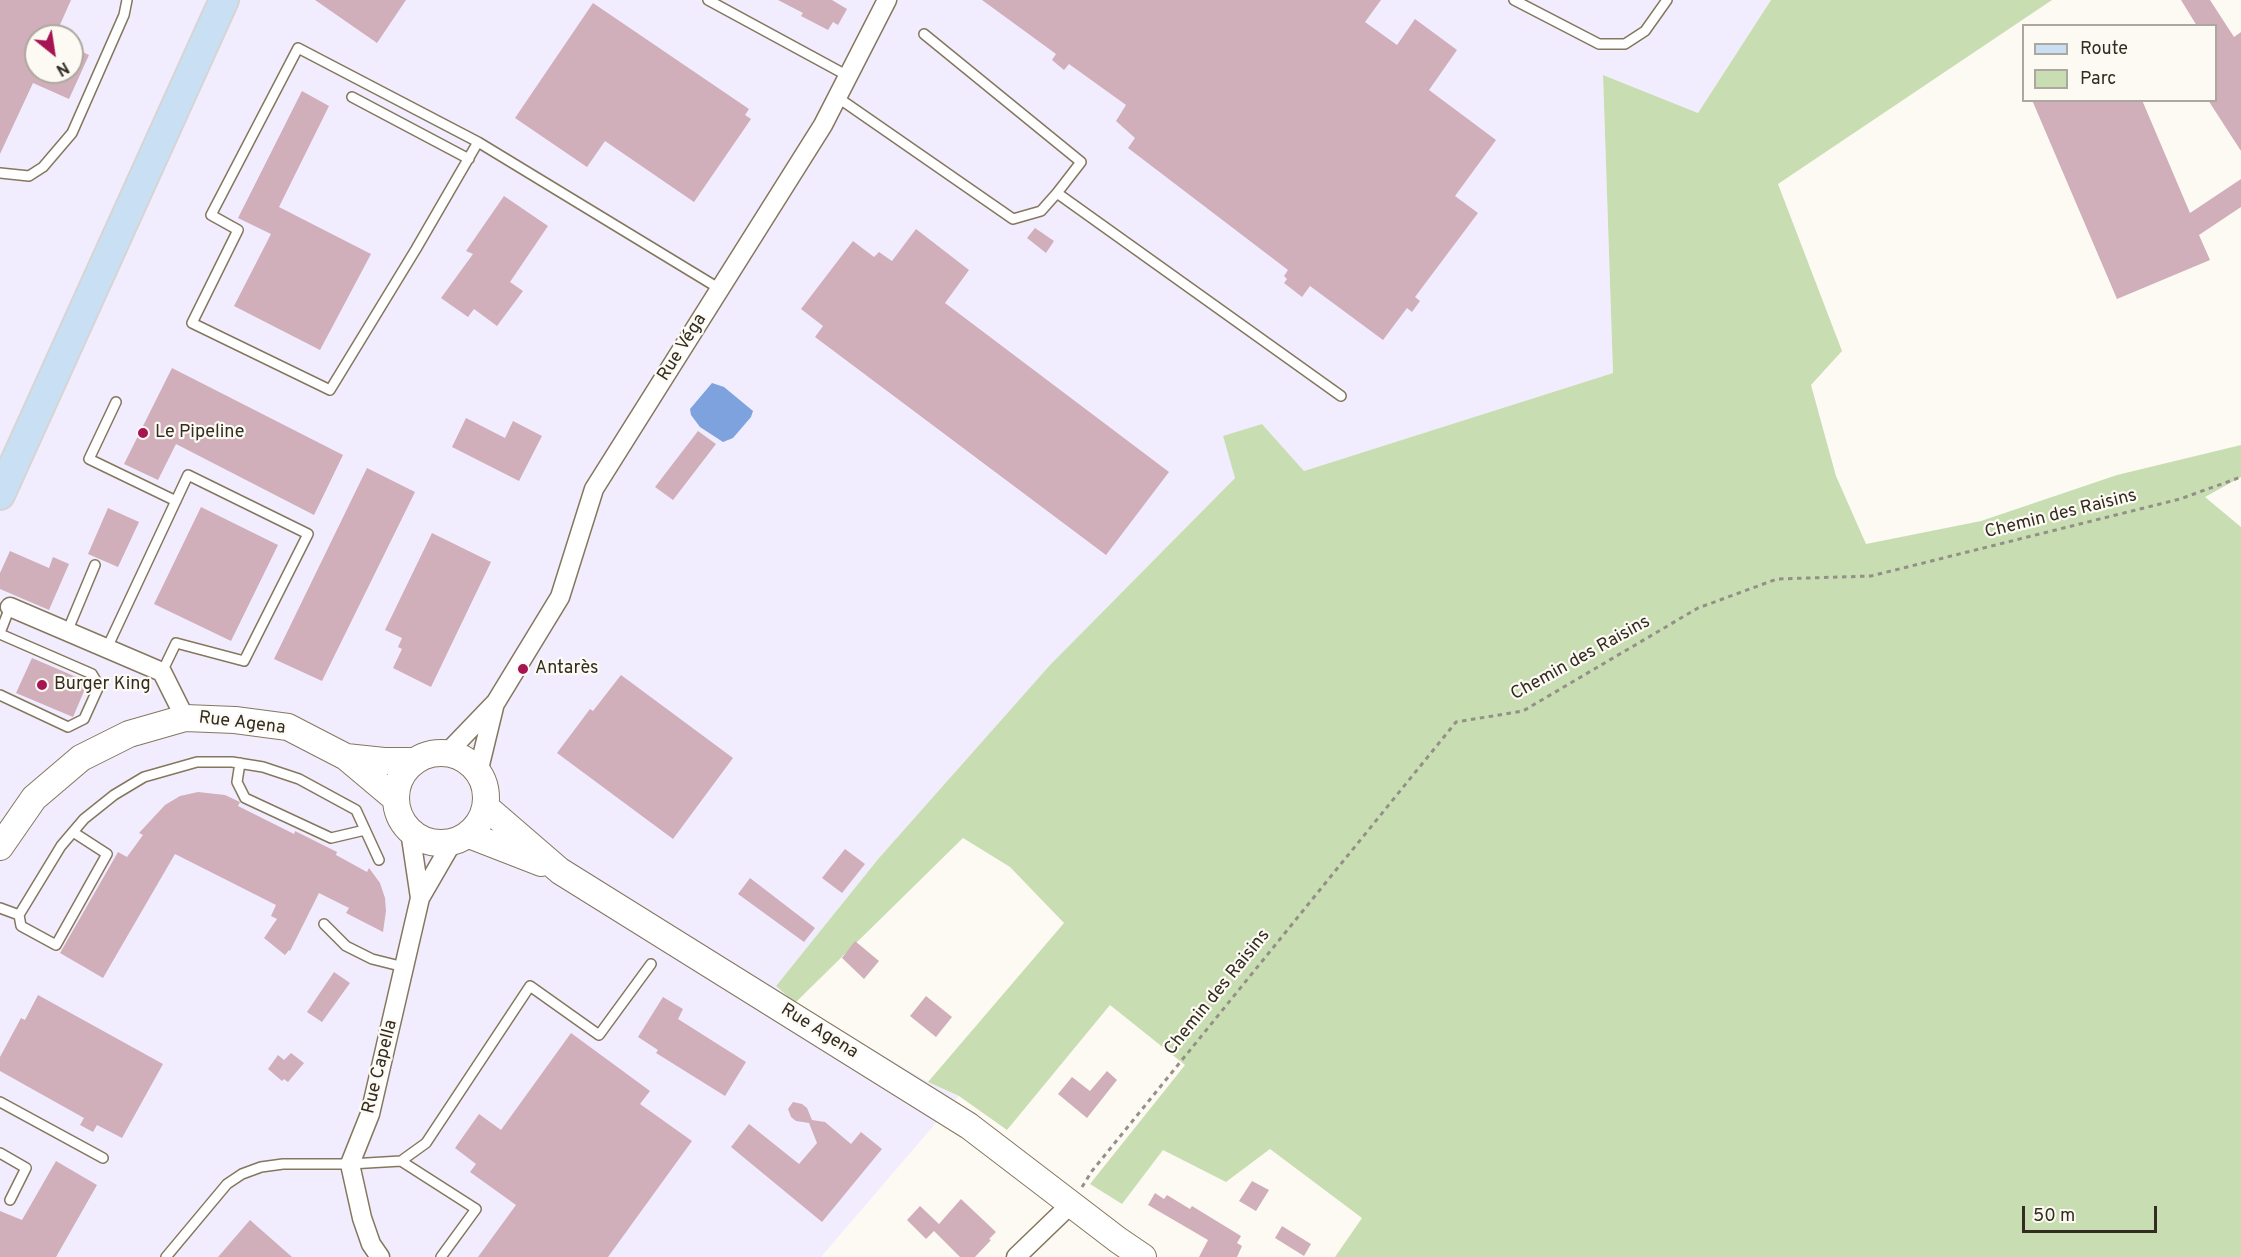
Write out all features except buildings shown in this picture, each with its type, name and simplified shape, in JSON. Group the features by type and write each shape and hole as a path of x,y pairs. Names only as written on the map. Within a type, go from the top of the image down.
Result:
{"main road":[{"path":"0,495 224,0"},
{"name":"Rue Agena","path":"0,847 34,798 81,758 129,734 185,718 235,720 288,727 346,757 396,798"},
{"path":"434,753 447,753 461,758 478,773 486,793 487,808 480,823 461,838 439,842 424,840 410,831 398,810 396,798 400,778 413,761 434,753"},
{"name":"Rue Agena","path":"346,757 413,761"},
{"name":"Rue Agena","path":"487,808 560,871 969,1126 1143,1257"},
{"name":"Rue Agena","path":"461,838 560,871"}],"street":[{"name":"Rue Véga","path":"447,753 496,702 560,597 594,489 823,125 887,0"},
{"path":"10,608 162,672 185,718"},
{"name":"Rue Véga","path":"478,773 496,702"},
{"name":"Rue Capella","path":"410,831 420,898"},
{"name":"Rue Capella","path":"350,1164 370,1114 420,898 461,838"},
{"path":"350,1164 362,1218 371,1244 380,1257"},
{"path":"1016,1257 1071,1204"}],"lane":[{"path":"0,173 28,176 43,167 72,133 124,15 127,0"},
{"path":"708,0 848,76"},
{"path":"1514,0 1599,44 1625,44 1645,31 1667,0"},
{"path":"837,97 1013,219 1041,211 1081,162 924,34"},
{"path":"478,142 330,390 192,323 238,230 211,215 298,48 478,142 720,289"},
{"path":"352,97 469,159"},
{"path":"1057,193 1341,396"},
{"path":"116,402 89,459 176,501"},
{"path":"107,648 188,475 308,534 244,661 176,643 162,672"},
{"path":"67,632 95,565"},
{"path":"0,696 68,727 84,719 99,686 92,674 0,634 10,608"},
{"path":"73,832 107,854 56,945 21,926 19,915 61,846 84,819 114,795 144,777 197,762 240,763 263,767 299,779 356,810 379,860"},
{"path":"240,763 237,782 245,798 332,838 365,830"},
{"path":"0,908 19,915"},
{"path":"324,924 346,946 372,960 404,967"},
{"path":"171,1255 227,1184 242,1174 261,1167 283,1164 401,1161 426,1143 530,986 599,1035 651,964"},
{"path":"0,1102 103,1158"},
{"path":"0,1154 26,1168 10,1200"},
{"path":"401,1161 476,1209 441,1257"}],"path":[{"name":"Chemin des Raisins","path":"1071,1204 1092,1171 1456,722 1523,711 1698,608 1776,579 1871,576 2180,499 2241,477"}],"shaded area":[{"path":"0,0 1771,0 1698,113 1603,75 1613,373 1304,471 1262,424 1223,437 1236,477 1050,665 879,858 776,986 795,1003 928,1082 959,1096 821,1257 0,1257"}],"green space":[{"path":"1771,0 2052,0 1778,184 1842,351 1811,385 1836,476 1866,544 1981,521 2117,475 2241,445 2241,477 2205,497 2241,527 2241,1257 1335,1257 1362,1218 1270,1149 1226,1182 1163,1150 1122,1204 1090,1184 1185,1065 1110,1005 1007,1130 959,1096 928,1082 1064,923 1010,867 963,838 795,1003 776,986 879,858 1050,665 1235,478 1223,436 1262,424 1304,471 1613,373 1603,75 1698,113"}],"water":[{"path":"712,383 724,387 753,411 751,417 733,438 723,442 700,427 691,415 690,409"}],"place":[{"name":"Le Pipeline","path":"143,433"},
{"name":"Antarès","path":"523,669"},
{"name":"Burger King","path":"42,685"}]}
